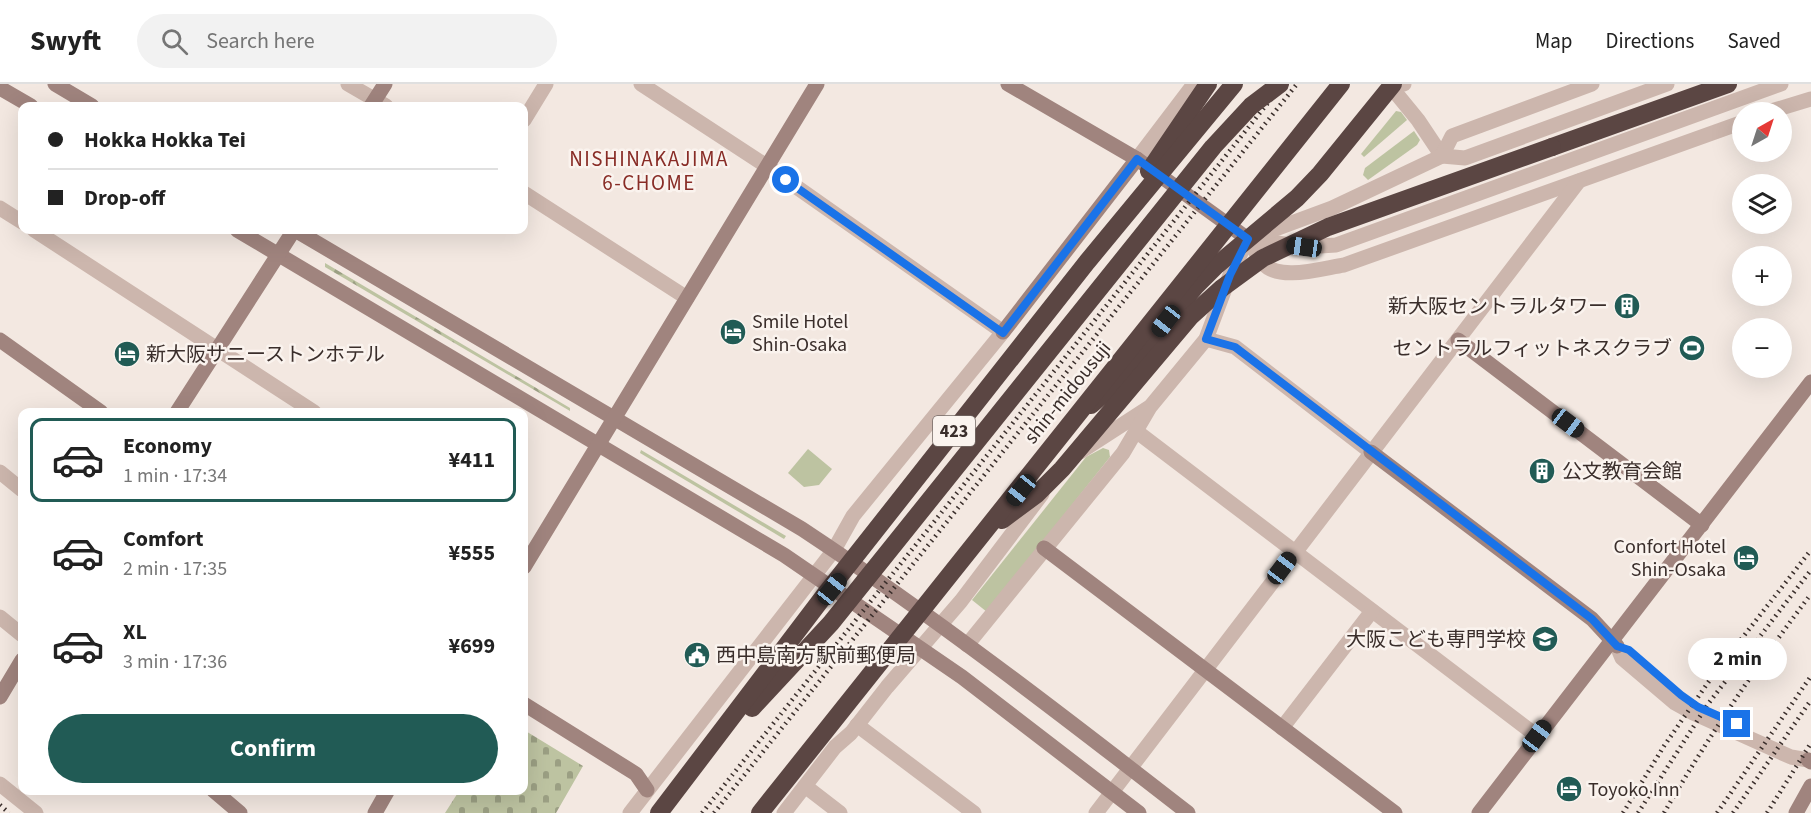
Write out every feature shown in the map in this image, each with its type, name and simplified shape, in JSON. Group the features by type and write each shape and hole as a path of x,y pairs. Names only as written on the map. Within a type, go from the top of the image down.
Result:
{"highway":[{"name":"423","path":"662,812 1155,172 1209,93 1223,84"},
{"name":"423","path":"662,812 827,592 1087,262 1234,84"},
{"path":"682,785 831,623 1213,147 1251,106 1280,84"},
{"name":"shin-midousuji","path":"761,813 1341,84"},
{"path":"981,536 1037,494 1062,469 1176,332 1206,301 1239,274 1277,250 1328,227 1728,84"},
{"path":"761,813 1082,413 1115,384 1195,287 1297,198 1320,174 1396,85"},
{"path":"1087,262 1209,93"},
{"path":"1021,490 1066,462 1092,428 1115,384"}],"street":[{"path":"55,84 85,102"},
{"path":"348,84 374,102"},
{"path":"378,102 385,84"},
{"path":"528,113 546,84"},
{"path":"641,84 768,167 1003,333"},
{"path":"1008,84 1137,159 1248,239 1264,264 1275,272 1291,273 1344,265 1732,126"},
{"path":"630,813 834,550 853,516 1003,333 1194,84"},
{"path":"1442,156 1452,136 1593,84"},
{"path":"967,645 1123,453 1150,407 1206,339 1230,275 1248,239 1332,208 1442,156 1465,158 1667,84"},
{"path":"1248,239 1304,247 1336,245 1781,84"},
{"path":"1771,102 1789,84"},
{"path":"1396,85 1442,156"},
{"path":"528,555 599,444 768,167 812,86"},
{"path":"0,88 24,102"},
{"path":"1164,122 1209,93"},
{"path":"1792,105 1811,99"},
{"path":"1096,813 1579,181"},
{"path":"528,196 687,298"},
{"path":"0,208 18,219"},
{"path":"40,234 308,408"},
{"path":"244,234 784,555 962,677 1138,813"},
{"path":"180,408 292,234"},
{"path":"302,234 802,529 923,612 1188,813"},
{"path":"1206,339 1235,347 1592,619 1614,643 1622,658 1684,708 1791,757 1809,761"},
{"path":"0,340 95,408"},
{"path":"1458,340 1701,525"},
{"path":"1479,813 1537,736 1614,643 1628,620 1811,382"},
{"path":"784,813 835,747 921,650 1066,462 1150,407"},
{"path":"1136,431 1537,736"},
{"path":"0,472 18,487"},
{"path":"1044,548 1395,813"},
{"path":"1282,728 1372,611"},
{"path":"0,617 18,632"},
{"path":"0,697 18,667"},
{"path":"850,702 887,687"},
{"path":"528,706 636,774 662,812"},
{"path":"857,724 974,813"},
{"path":"0,784 36,813"},
{"path":"805,786 840,813"},
{"path":"1796,813 1811,786"},
{"path":"219,795 240,813"},
{"path":"375,813 385,795"}],"green space":[{"path":"1396,111 1401,112 1407,120 1364,157 1361,154"},
{"path":"1414,131 1420,140 1417,145 1368,180 1363,175 1365,168"},
{"path":"325,263 570,408 570,411 325,267"},
{"path":"1103,448 1109,450 1110,457 987,612 972,600 1086,457"},
{"path":"808,449 832,469 819,485 804,487 788,473"},
{"path":"641,450 786,536 784,539 640,453"},
{"path":"528,732 583,766 556,813 445,813 456,795 528,795"}],"railway":[{"path":"702,813 1283,84"},
{"path":"714,813 1297,84"},
{"path":"1623,813 1664,746 1714,674 1811,550"},
{"path":"1638,813 1708,704 1811,570"},
{"path":"1664,813 1734,701 1811,594"},
{"path":"1717,813 1811,676"},
{"path":"1733,813 1811,700"},
{"path":"1767,813 1811,743"},
{"path":"0,805 9,813"}],"place":[{"name":"新大阪セントラルタワー","path":"1627,306"},
{"name":"Smile Hotel Shin-Osaka","path":"733,332"},
{"name":"セントラルフィットネスクラブ","path":"1692,348"},
{"name":"新大阪サニーストンホテル","path":"127,354"},
{"name":"公文教育会館","path":"1542,471"},
{"name":"Confort Hotel Shin-Osaka","path":"1746,558"},
{"name":"大阪こども専門学校","path":"1545,639"},
{"name":"西中島南方駅前郵便局","path":"697,655"},
{"name":"Toyoko Inn","path":"1569,789"}],"district":[{"name":"NISHINAKAJIMA 6-CHOME","path":"649,171"}],"route":[{"path":"786,180 1003,333 1137,159 1248,239 1230,275 1206,339 1235,347 1592,619 1617,646 1629,650 1681,695 1698,707 1737,724"}]}
